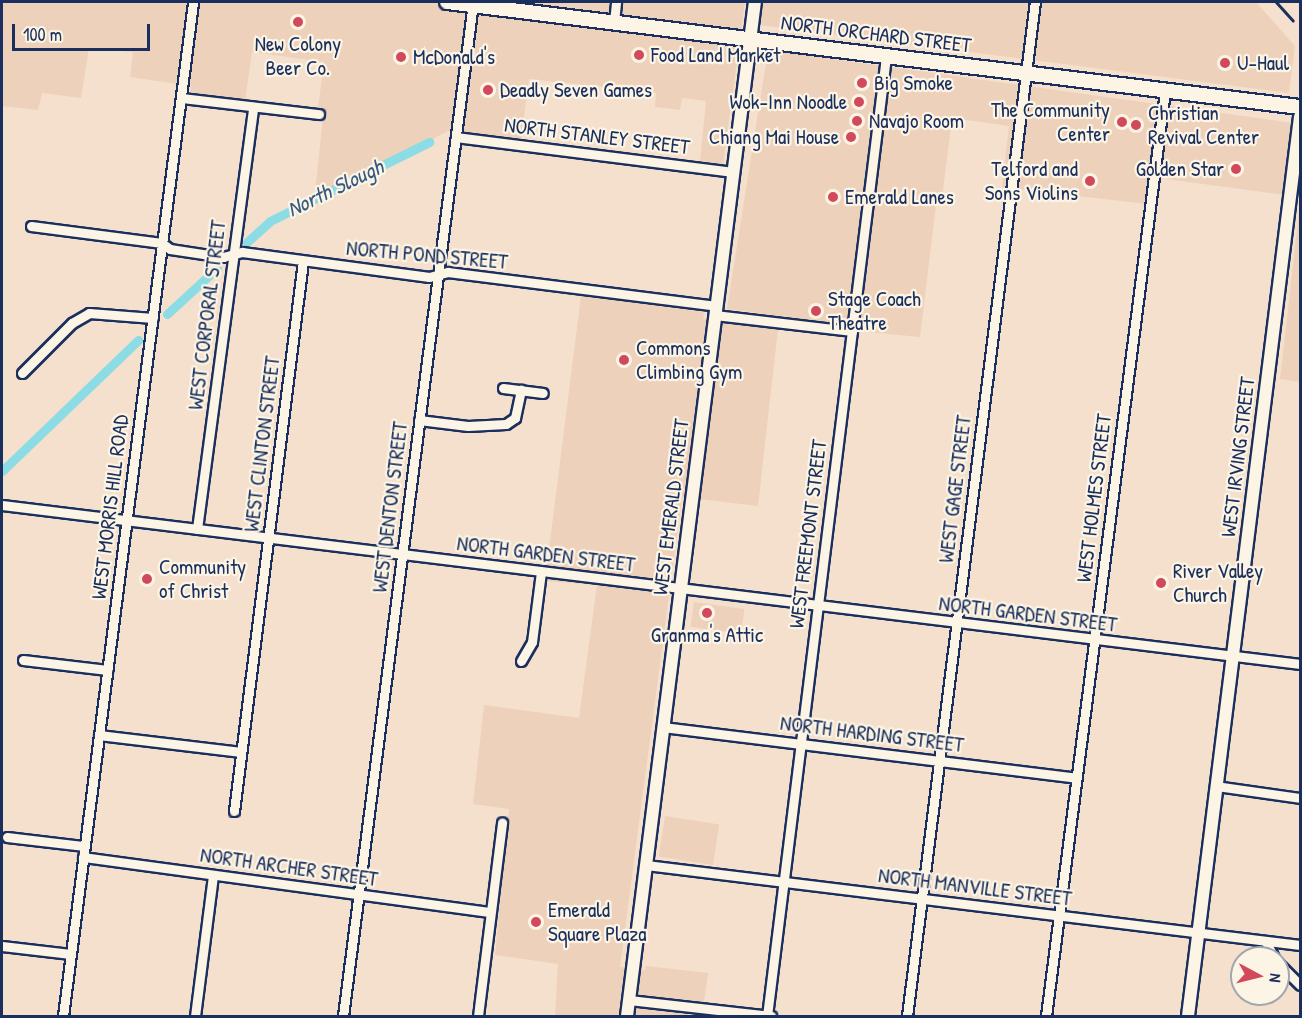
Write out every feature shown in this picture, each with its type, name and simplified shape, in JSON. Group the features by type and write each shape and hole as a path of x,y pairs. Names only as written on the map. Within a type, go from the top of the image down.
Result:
{"main road":[{"name":"NORTH ORCHARD STREET","path":"447,2 473,3 750,40 1300,107"}],"street":[{"name":"WEST MORRIS HILL ROAD","path":"63,1017 194,2"},
{"path":"614,22 616,2"},
{"name":"WEST EMERALD STREET","path":"627,1017 754,2"},
{"name":"WEST GAGE STREET","path":"907,1017 1035,2"},
{"name":"WEST DENTON STREET","path":"343,1017 473,3"},
{"name":"WEST FREEMONT STREET","path":"769,1016 886,56"},
{"name":"WEST HOLMES STREET","path":"1046,1017 1165,91"},
{"path":"182,98 319,114"},
{"name":"WEST CORPORAL STREET","path":"197,529 253,106"},
{"name":"WEST IRVING STREET","path":"1188,1017 1300,117"},
{"name":"NORTH STANLEY STREET","path":"456,137 733,171"},
{"name":"NORTH POND STREET","path":"31,226 162,243 170,249 223,257 242,252 429,277 448,272 852,331"},
{"name":"WEST CLINTON STREET","path":"234,811 303,261"},
{"path":"22,373 72,323 89,313 105,312 153,318"},
{"path":"503,388 543,393"},
{"path":"419,420 468,426 506,424 515,418 521,390"},
{"name":"NORTH GARDEN STREET","path":"2,505 1300,664"},
{"path":"521,661 532,642 541,572"},
{"path":"23,660 107,670"},
{"name":"NORTH HARDING STREET","path":"663,727 1076,778"},
{"path":"99,735 242,752"},
{"path":"1216,786 1300,798"},
{"path":"478,1017 501,822"},
{"path":"7,837 84,846"},
{"name":"NORTH ARCHER STREET","path":"83,857 490,912"},
{"name":"NORTH MANVILLE STREET","path":"646,865 1300,945"},
{"path":"195,1017 213,875"},
{"path":"1266,942 1268,946"},
{"path":"2,946 70,954"},
{"path":"629,1000 769,1016"}],"shaded area":[{"path":"2,2 745,2 723,165 700,161 706,101 682,98 680,110 655,107 656,93 529,79 521,139 448,131 314,201 324,109 318,108 324,62 252,52 245,101 190,92 191,86 130,77 133,52 89,48 81,98 42,93 38,110 2,106"},
{"path":"763,2 1256,2 1295,46 1289,93 760,25"},
{"path":"768,50 1300,124 1300,197 1151,177 1147,204 1002,187 1009,126 952,118 941,206 936,205 920,337 858,331 857,326 727,309"},
{"path":"1300,203 1300,382 1280,379"},
{"path":"581,296 704,312 703,319 778,329 758,506 682,497 620,967 645,970 646,966 708,973 702,1016 555,1016 558,964 495,955 509,809 473,804 484,705 579,718 597,585 545,581"},
{"path":"694,602 745,609 741,634 691,627"},
{"path":"665,816 719,825 713,865 659,856"}],"waterway":[{"name":"North Slough","path":"247,242 270,221 429,142"},
{"name":"North Slough","path":"167,314 217,268"},
{"name":"North Slough","path":"2,471 138,340"}],"railway":[{"path":"1276,2 1293,21"}],"place":[{"name":"New Colony Beer Co.","path":"298,22"},
{"name":"Food Land Market","path":"639,55"},
{"name":"McDonald's","path":"401,57"},
{"name":"U-Haul","path":"1225,63"},
{"name":"Big Smoke","path":"862,83"},
{"name":"Deadly Seven Games","path":"488,90"},
{"name":"Wok-Inn Noodle","path":"859,102"},
{"name":"Navajo Room","path":"857,121"},
{"name":"The Community Center","path":"1122,122"},
{"name":"Christian Revival Center","path":"1136,125"},
{"name":"Chiang Mai House","path":"851,137"},
{"name":"Golden Star","path":"1236,169"},
{"name":"Telford and Sons Violins","path":"1090,181"},
{"name":"Emerald Lanes","path":"833,197"},
{"name":"Stage Coach Theatre","path":"816,311"},
{"name":"Commons Climbing Gym","path":"624,360"},
{"name":"Community of Christ","path":"147,579"},
{"name":"River Valley Church","path":"1161,583"},
{"name":"Granma's Attic","path":"707,613"},
{"name":"Emerald Square Plaza","path":"536,922"}]}
